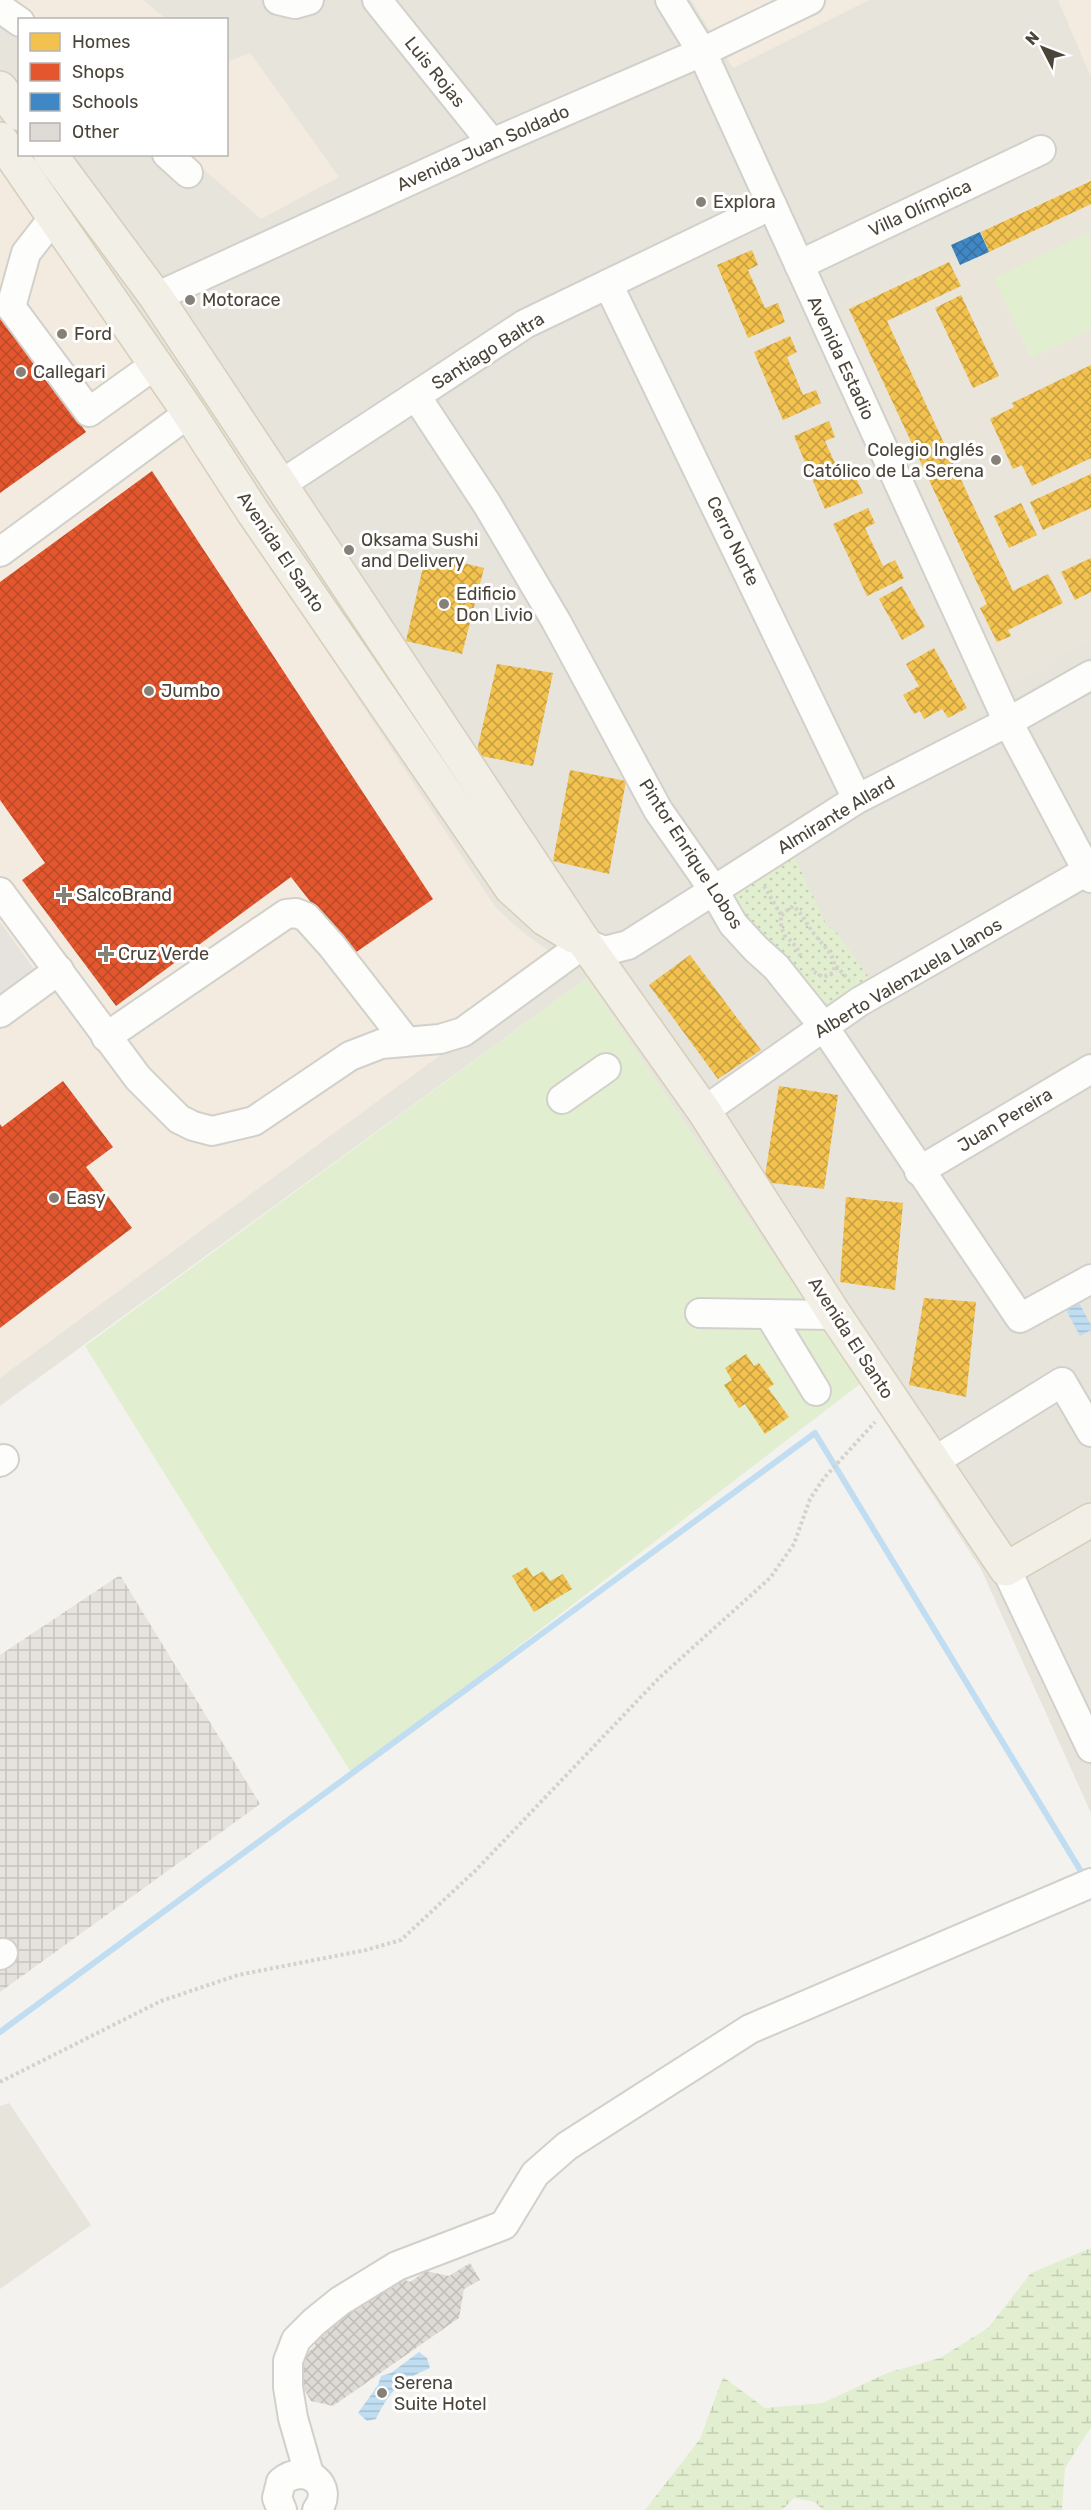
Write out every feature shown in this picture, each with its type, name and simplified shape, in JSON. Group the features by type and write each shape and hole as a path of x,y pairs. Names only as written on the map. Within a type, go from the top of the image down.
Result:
{"main road":[{"path":"0,88 18,111"},
{"name":"Avenida El Santo","path":"0,140 189,412 253,512 511,888 545,919 585,943"},
{"name":"Avenida El Santo","path":"51,156 156,297 585,943 704,1111 835,1315 1006,1569"},
{"path":"150,356 147,320 156,297"},
{"path":"1006,1569 1091,1520"}],"street":[{"path":"278,0 295,4 309,0"},
{"name":"Luis Rojas","path":"377,0 492,143"},
{"name":"Avenida Estadio","path":"669,0 702,52 1008,722 1089,874"},
{"name":"Avenida Juan Soldado","path":"156,297 492,143 702,52 810,0"},
{"path":"0,8 18,21"},
{"name":"Villa Olímpica","path":"799,265 1041,150"},
{"name":"Santiago Baltra","path":"280,485 525,324 772,206"},
{"path":"54,217 26,253 11,307 89,412 150,356"},
{"name":"Cerro Norte","path":"609,284 857,799"},
{"name":"Pintor Enrique Lobos","path":"416,396 487,504 556,621 658,810 713,889 734,924 776,967 824,1027 1020,1318 1091,1279"},
{"path":"0,552 189,412"},
{"name":"Almirante Allard","path":"585,943 604,951 628,945 857,799 1008,722 1091,675"},
{"name":"Alberto Valenzuela Llanos","path":"704,1111 860,1002 1089,874"},
{"path":"0,892 138,1078 179,1119 212,1131 254,1121 350,1056 381,1044 440,1039 463,1032 585,943"},
{"path":"106,1037 286,914 296,913 306,917 332,946 406,1041"},
{"path":"0,1013 59,970"},
{"path":"562,1099 606,1068"},
{"name":"Juan Pereira","path":"919,1171 1091,1069"},
{"path":"700,1313 835,1315"},
{"path":"769,1314 816,1391"},
{"path":"933,1462 1062,1382 1081,1390 1091,1432"},
{"name":"Avenida El Santo","path":"1006,1569 1091,1748"},
{"path":"317,2510 323,2498 322,2490 319,2483 309,2474 293,2418 288,2387 288,2361 296,2340 314,2322 340,2301 397,2266 504,2225 535,2175 567,2146 750,2030 1091,1883"},
{"path":"282,2510 277,2498 281,2482 295,2473 309,2474"}],"path":[{"path":"754,865 762,884 781,915 781,927 810,969 823,977 833,973 835,966 829,951 803,915 793,906 781,915"},
{"path":"766,958 789,939"},
{"path":"0,2082 161,2001 238,1975 366,1950 401,1940 476,1870 660,1677 770,1578 794,1544 810,1499 829,1473 893,1401"}],"shaded area":[{"path":"0,0 1091,0 1091,1813 981,1569 860,1384 587,978 0,1406"},
{"path":"9,0 143,0 165,18 31,18"},
{"path":"691,0 869,0 733,68"},
{"path":"1058,0 1091,0 1091,77"},
{"path":"250,53 339,177 261,219 188,156 228,156 228,62"},
{"path":"0,166 165,406 496,908 525,934 566,963 0,1378"},
{"name":"Colegio Inglés Católico de La Serena","path":"1091,177 1091,641 1009,685 971,609 833,310 1014,226 1010,215"},
{"path":"0,922 36,972 0,997"},
{"path":"120,1575 260,1804 0,1992 0,1655"},
{"path":"9,2103 91,2225 0,2289 0,2106"}],"green space":[{"path":"1090,232 1091,330 1031,358 994,278"},
{"path":"791,850 826,924 837,933 876,987 832,1018 769,953 729,895"},
{"path":"587,978 860,1384 352,1774 85,1346"},
{"path":"1091,2248 1091,2427 1065,2468 1062,2510 823,2510 815,2502 794,2498 782,2510 645,2510 700,2439 723,2377 765,2408 823,2403 887,2373 940,2358 988,2328 1031,2273"}],"water":[{"path":"1079,1303 1091,1325 1091,1330 1080,1336 1066,1310"},
{"name":"Serena Suite Hotel","path":"419,2352 427,2358 430,2368 403,2382 391,2394 376,2419 367,2421 358,2413 378,2385 381,2376 391,2373"}],"building: Homes":[{"path":"1091,181 1091,204 989,252 981,232"},
{"path":"752,250 758,265 748,270 765,308 778,303 785,322 748,338 717,265"},
{"path":"949,262 961,286 887,321 1013,591 1048,574 1063,603 1008,630 1011,636 997,642 980,608 987,604 849,309"},
{"path":"961,295 999,376 973,388 935,308"},
{"path":"790,336 797,352 787,357 803,395 816,390 821,403 783,420 754,352"},
{"path":"1091,365 1091,458 1032,486 1022,465 1013,469 990,419 1014,407 1012,403"},
{"path":"829,421 835,437 825,441 842,479 854,474 863,493 825,509 794,436"},
{"path":"1091,474 1091,508 1043,530 1030,502"},
{"path":"1021,503 1037,535 1009,548 994,516"},
{"path":"868,508 875,523 865,528 883,566 895,560 904,578 867,596 833,524"},
{"name":"Edificio Don Livio","path":"426,554 484,568 462,654 406,641"},
{"path":"1091,558 1091,592 1075,600 1061,572"},
{"path":"902,586 925,627 902,640 879,599"},
{"path":"934,648 967,708 948,718 942,709 924,719 920,711 914,714 903,695 919,686 906,664"},
{"path":"497,664 553,673 533,766 476,755"},
{"path":"570,770 626,781 609,874 553,861"},
{"path":"690,955 761,1050 718,1079 649,985"},
{"path":"779,1086 838,1095 824,1189 764,1182"},
{"path":"846,1197 903,1203 895,1290 840,1282"},
{"path":"924,1298 976,1302 966,1397 909,1385"},
{"path":"746,1354 754,1366 759,1363 774,1384 768,1388 789,1417 765,1434 745,1404 739,1408 724,1385 732,1380 725,1368"},
{"path":"527,1567 533,1577 543,1571 550,1581 563,1574 572,1589 534,1612 512,1576"}],"building: Shops":[{"name":"Callegari","path":"0,312 86,432 0,493"},
{"name":"Jumbo","path":"152,471 433,899 352,955 291,877 116,1006 22,880 45,863 0,800 0,582"},
{"name":"Easy","path":"63,1081 113,1147 86,1167 132,1228 0,1328 0,1124 2,1127"}],"building: Schools":[{"path":"980,232 989,252 960,265 951,245"}],"building: Other":[{"path":"470,2263 480,2280 464,2289 459,2318 333,2406 311,2401 298,2379 301,2359 315,2346 315,2331 393,2275 410,2282 426,2271 449,2276"}],"waterway":[{"path":"0,2032 815,1433 1082,1873"}],"place":[{"name":"Explora","path":"701,202"},
{"name":"Motorace","path":"190,300"},
{"name":"Ford","path":"62,334"},
{"name":"Callegari","path":"21,372"},
{"name":"Colegio Inglés Católico de La Serena","path":"996,460"},
{"name":"Oksama Sushi and Delivery","path":"349,550"},
{"name":"Edificio Don Livio","path":"444,604"},
{"name":"Jumbo","path":"149,691"},
{"name":"SalcoBrand","path":"64,895"},
{"name":"Cruz Verde","path":"106,954"},
{"name":"Easy","path":"54,1198"},
{"name":"Serena Suite Hotel","path":"382,2393"}]}
